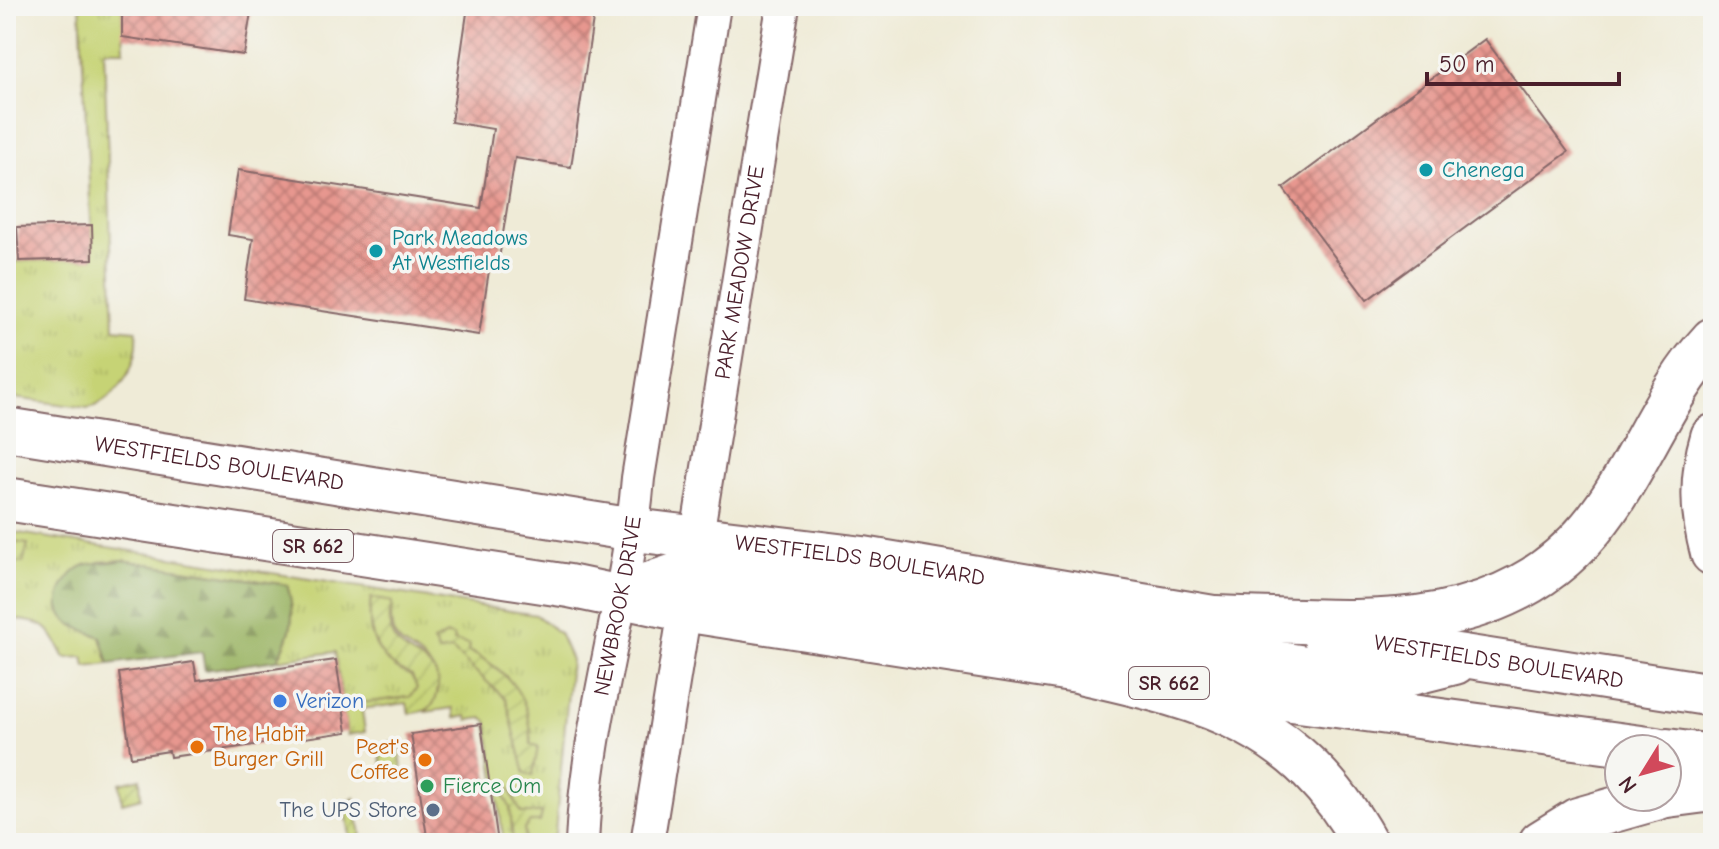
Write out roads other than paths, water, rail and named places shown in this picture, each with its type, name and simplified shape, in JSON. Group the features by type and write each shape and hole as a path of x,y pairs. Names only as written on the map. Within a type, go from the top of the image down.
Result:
{"highway":[{"path":"1213,618 1418,620 1485,603 1512,592 1538,577 1591,528 1618,488 1670,395 1713,340"},
{"path":"1713,437 1703,480 1703,508 1713,553"},
{"path":"1084,672 1171,691 1245,722 1275,741 1332,789 1365,843"},
{"path":"1683,793 1713,789"},
{"path":"1541,843 1578,820 1603,813"}],"main road":[{"name":"WESTFIELDS BOULEVARD","path":"6,429 634,530 690,573 1084,672 1603,742"},
{"name":"WESTFIELDS BOULEVARD","path":"6,499 619,594 690,573 863,558 1213,618 1713,695"},
{"path":"690,573 1387,680 1474,658"},
{"path":"1683,752 1713,756"}],"street":[{"name":"NEWBROOK DRIVE","path":"582,843 590,742 634,530 714,6"},
{"name":"PARK MEADOW DRIVE","path":"690,573 718,420 783,6"},
{"path":"647,843 690,573"}],"place":[{"name":"Chenega","path":"1426,170"},
{"name":"Park Meadows At Westfields","path":"376,251"},
{"name":"Verizon","path":"280,701"},
{"name":"The Habit Burger Grill","path":"197,747"},
{"name":"Peet's Coffee","path":"425,760"},
{"name":"Fierce Om","path":"427,786"},
{"name":"The UPS Store","path":"433,810"}]}
